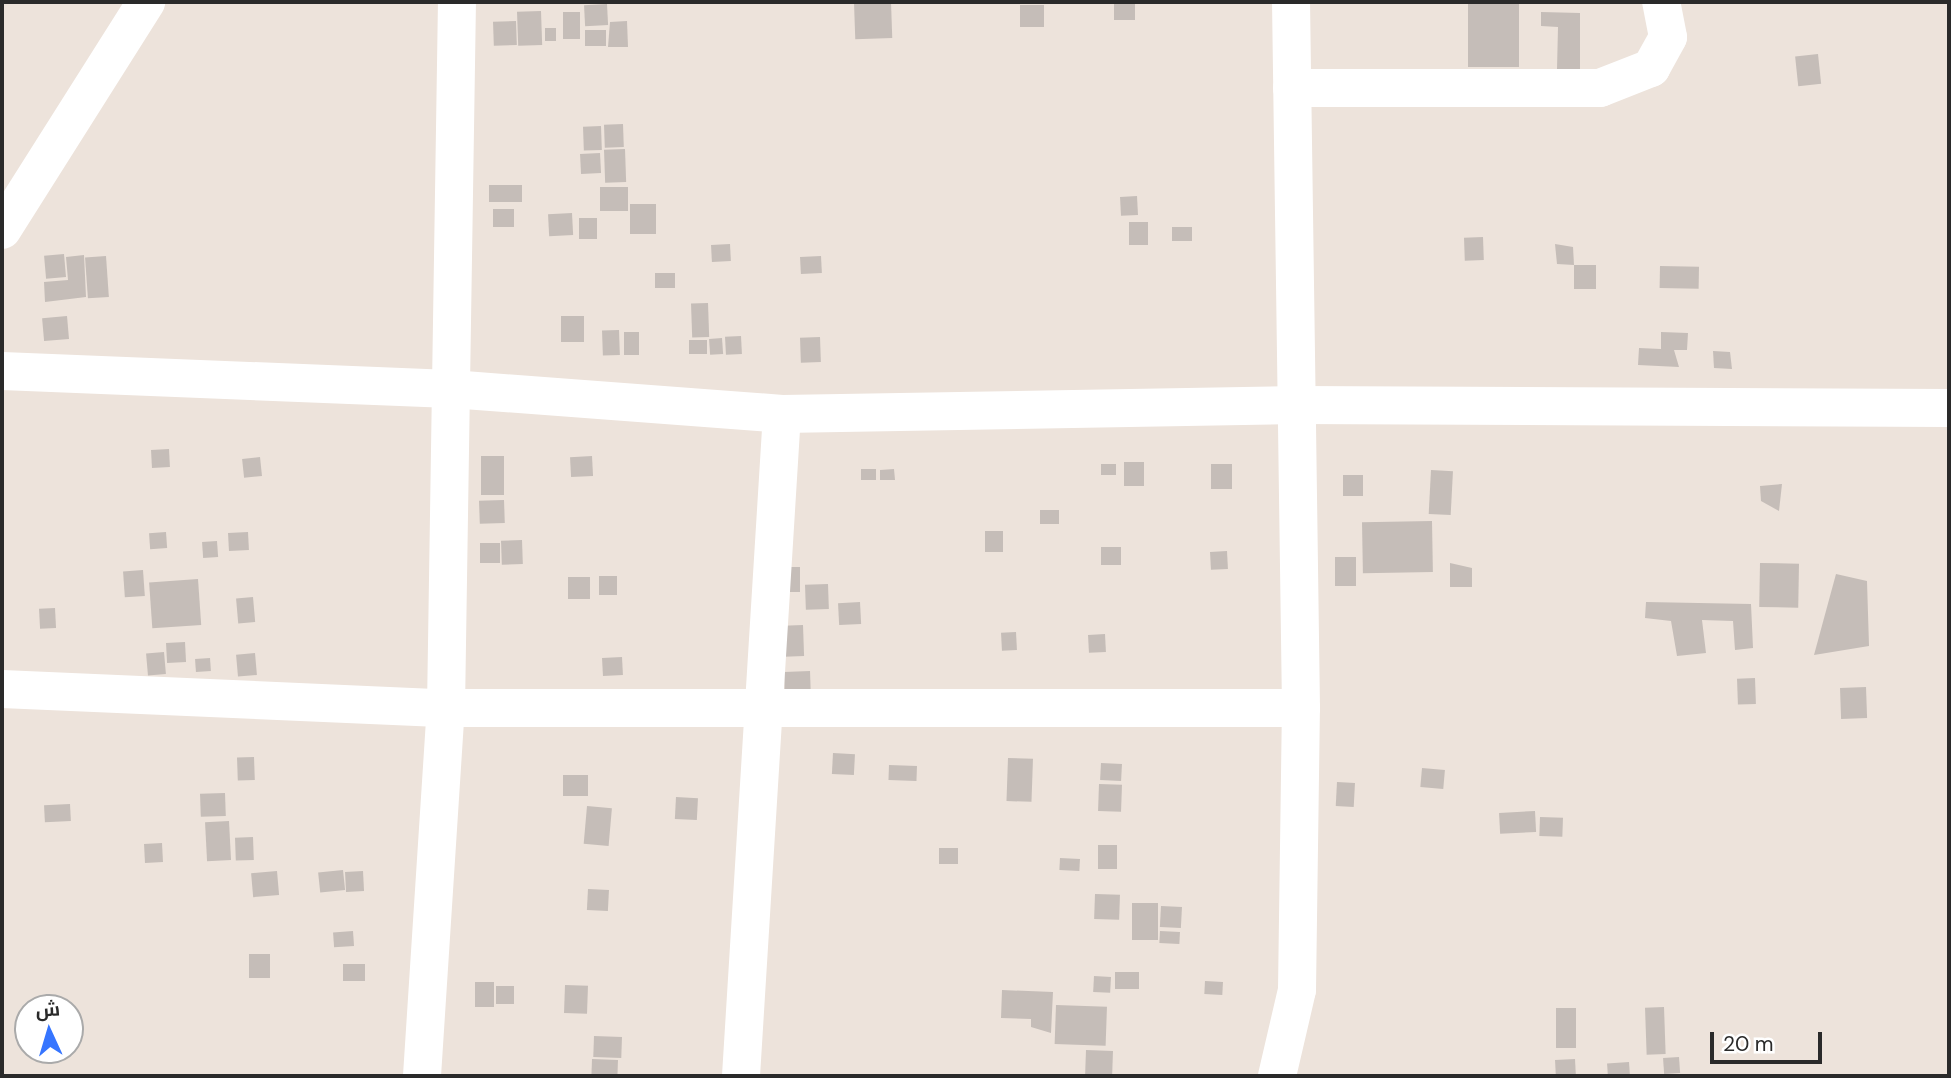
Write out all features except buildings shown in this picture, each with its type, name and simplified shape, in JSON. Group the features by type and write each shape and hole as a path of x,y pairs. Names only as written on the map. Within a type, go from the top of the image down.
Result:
{"street":[{"path":"2,230 145,2"},
{"path":"422,1076 446,708 457,2"},
{"path":"1277,1076 1297,990 1301,708 1290,2"},
{"path":"1292,88 1600,88 1651,68 1668,37 1661,2"},
{"path":"2,371 451,389 782,414 1296,405 1949,408"},
{"path":"741,1076 766,712 782,414"},
{"path":"2,689 446,708 766,712 1301,708"}]}
